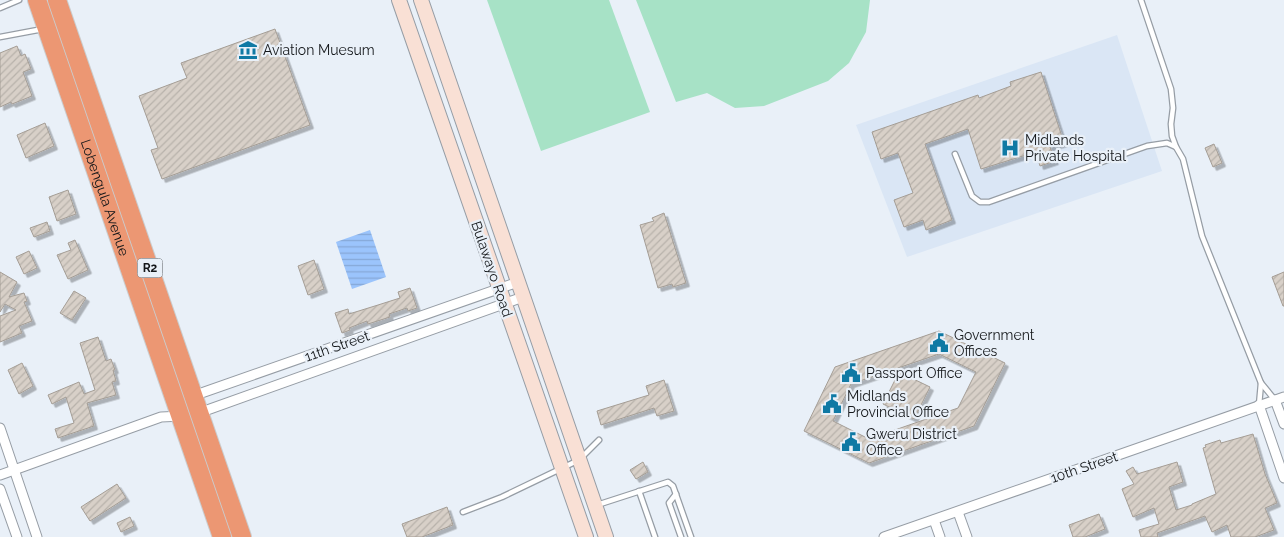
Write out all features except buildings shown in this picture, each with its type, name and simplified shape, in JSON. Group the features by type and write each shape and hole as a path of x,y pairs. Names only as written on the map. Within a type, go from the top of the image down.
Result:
{"highway":[{"name":"Lobengula Avenue","path":"37,0 222,537"},
{"name":"Lobengula Avenue","path":"57,0 242,537"}],"street":[{"name":"Bulawayo Road","path":"399,0 586,537"},
{"name":"Bulawayo Road","path":"421,0 606,537"},
{"name":"11th Street","path":"0,475 162,417 178,410 194,396 518,282"},
{"name":"11th Street","path":"162,417 178,410 200,413 523,297"},
{"name":"10th Street","path":"884,537 1279,398"},
{"path":"1279,398 1284,424"},
{"path":"1259,405 1284,478"},
{"path":"0,428 37,537"},
{"path":"0,489 17,537"},
{"path":"958,512 967,537"},
{"path":"934,520 940,537"}],"lane":[{"path":"0,8 19,0"},
{"path":"1141,0 1171,89 1173,108 1171,130 1176,147 1183,159 1202,236 1261,383 1259,405"},
{"path":"0,37 47,28"},
{"path":"955,154 972,196 980,202 989,202 1147,146 1167,143 1176,147"},
{"path":"1261,383 1279,398"},
{"path":"463,512 502,497 579,460 599,440"},
{"path":"596,505 668,482 673,486 691,537"},
{"path":"639,491 655,537"},
{"path":"676,494 669,503 681,537"}],"shaded area":[{"name":"Midlands Private Hospital","path":"1117,35 1162,171 907,257 856,125"}],"green space":[{"path":"487,0 609,0 650,112 541,151"},
{"path":"636,0 870,0 866,32 849,63 828,81 764,106 735,108 707,93 676,102"}],"water":[{"path":"370,230 386,277 352,289 336,242"}],"place":[{"name":"Aviation Muesum","path":"248,50"},
{"name":"Midlands Private Hospital","path":"1010,148"},
{"name":"Government Offices","path":"939,343"},
{"name":"Passport Office","path":"851,373"},
{"name":"Midlands Provincial Office","path":"832,404"},
{"name":"Gweru District Office","path":"851,442"}]}
